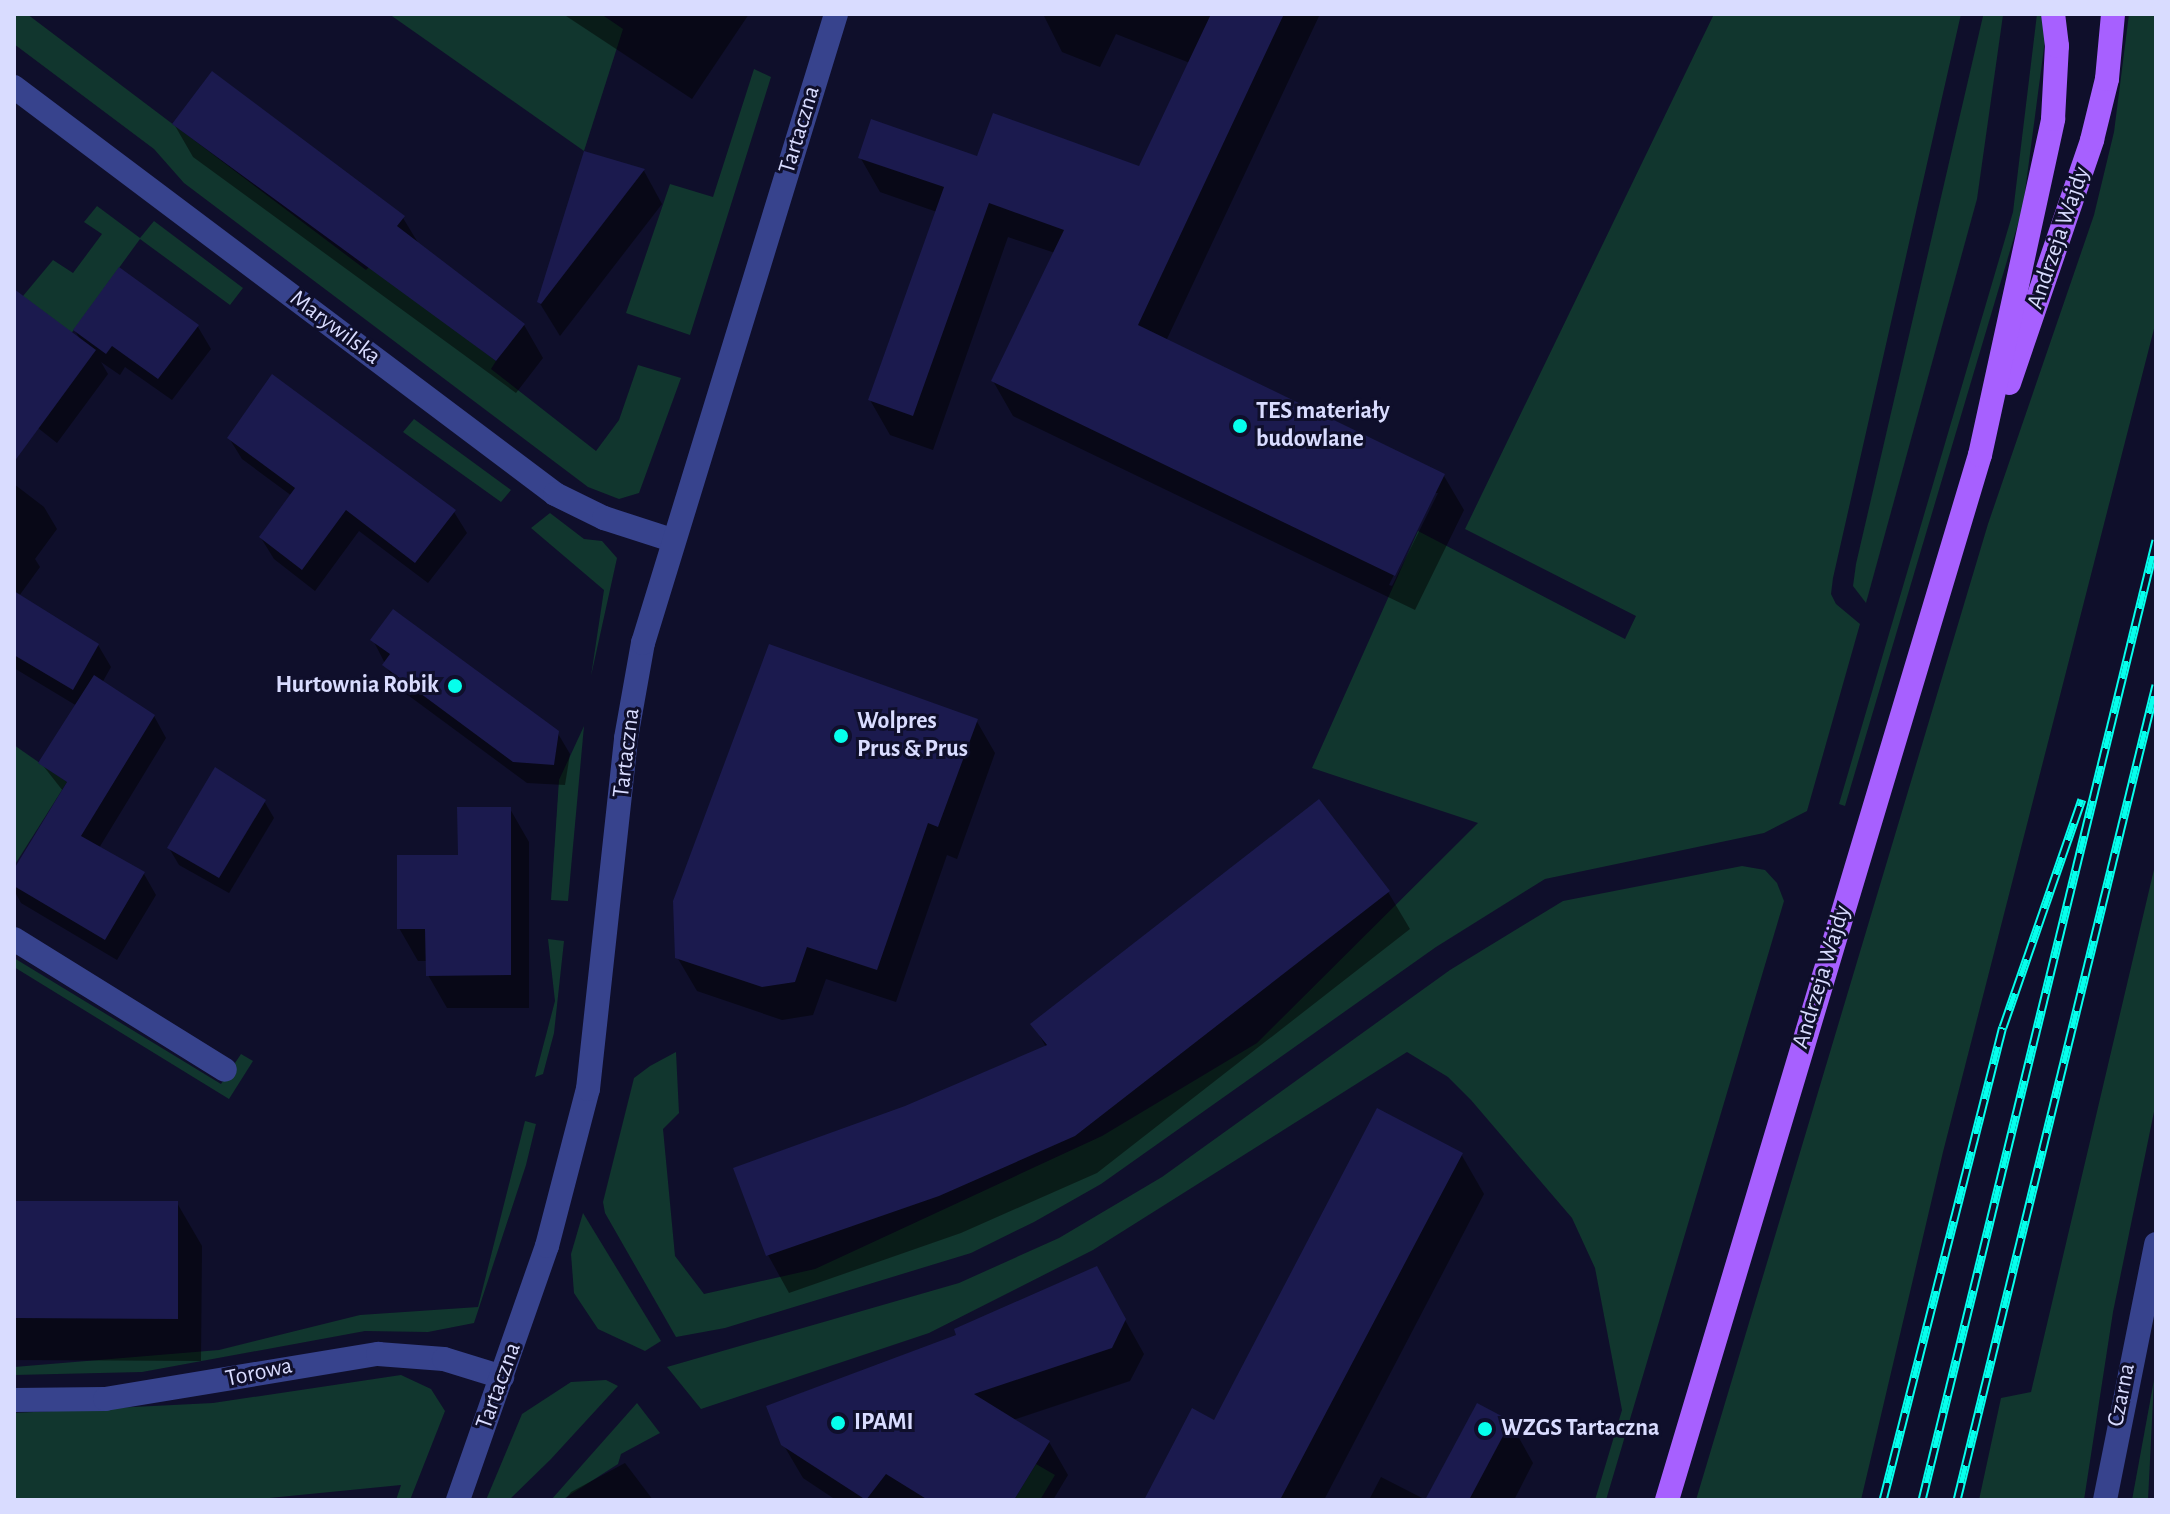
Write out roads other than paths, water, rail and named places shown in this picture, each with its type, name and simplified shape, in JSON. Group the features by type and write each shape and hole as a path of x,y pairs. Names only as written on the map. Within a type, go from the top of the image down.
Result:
{"main road":[{"name":"Andrzeja Wajdy","path":"1980,455 2053,119 2057,46 2053,14"},
{"name":"Andrzeja Wajdy","path":"1667,1500 1980,455 2092,140 2107,79 2113,14"}],"street":[{"name":"Tartaczna","path":"458,1500 558,1207 588,1089 626,738 643,643 672,540 836,14"},
{"name":"Marywilska","path":"14,87 555,494 604,518 672,540"},
{"path":"14,939 225,1070"},
{"name":"Czarna","path":"2105,1500 2145,1340 2156,1244"},
{"name":"Torowa","path":"14,1400 105,1399 378,1354 444,1359 502,1377"}],"railway":[{"path":"1922,1500 2156,540"},
{"path":"1957,1500 2156,685"},
{"path":"1883,1500 2003,1027 2082,799"}],"place":[{"name":"TES materiały budowlane","path":"1240,426"},
{"name":"Hurtownia Robik","path":"455,686"},
{"name":"Wolpres Prus & Prus","path":"841,736"},
{"name":"IPAMI","path":"838,1423"},
{"name":"WZGS Tartaczna","path":"1485,1429"}]}
